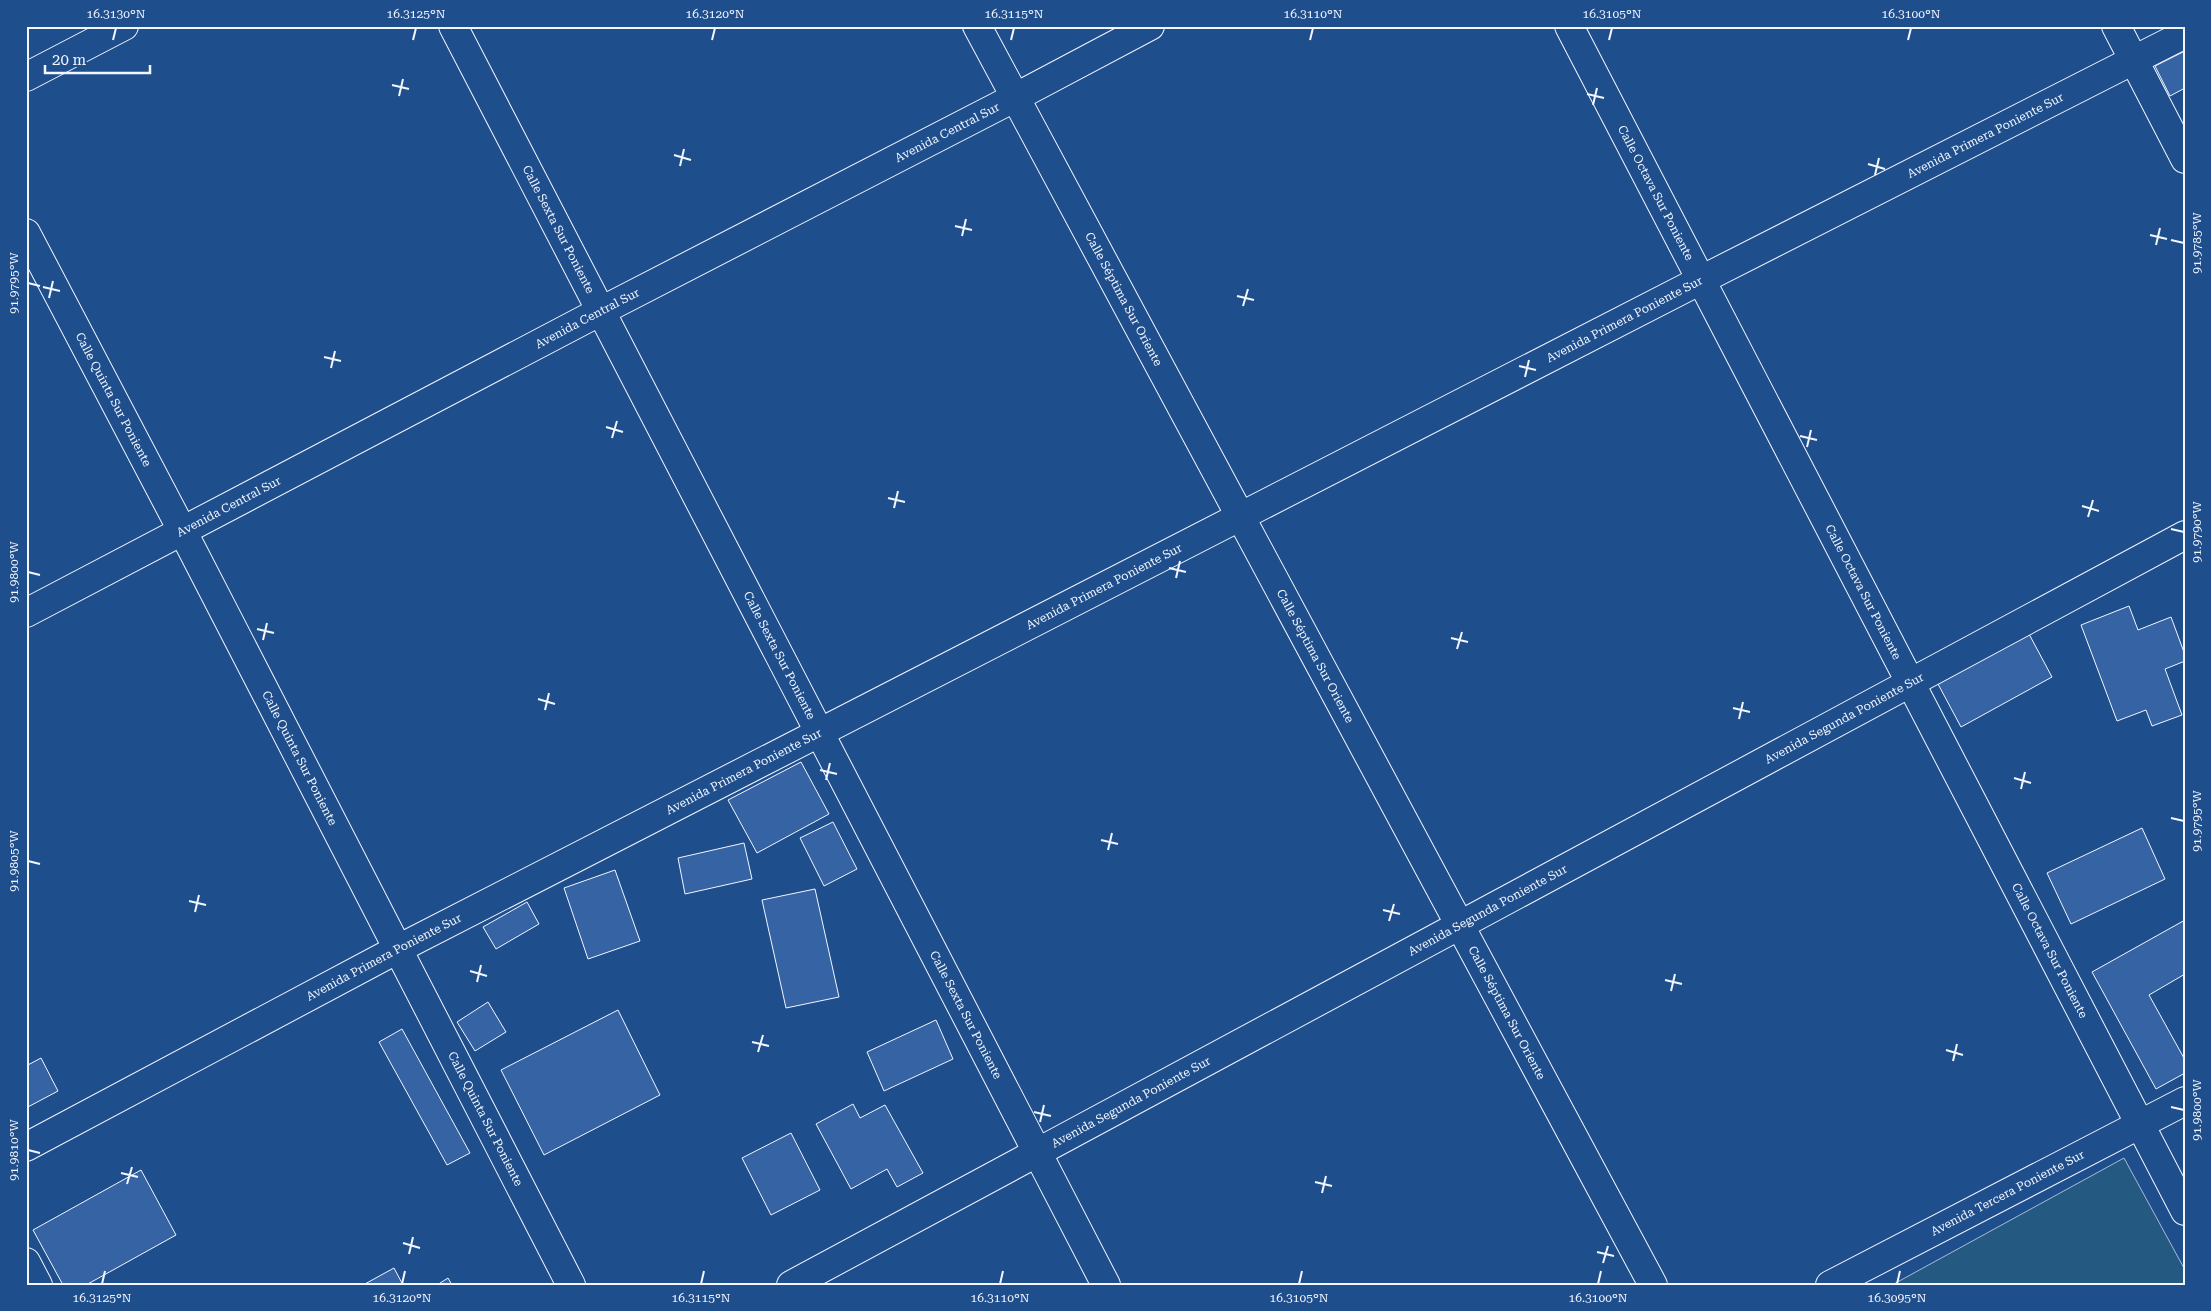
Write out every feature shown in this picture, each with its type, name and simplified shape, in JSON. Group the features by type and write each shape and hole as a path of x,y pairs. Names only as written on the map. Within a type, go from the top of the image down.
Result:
{"street":[{"path":"26,78 124,26"},
{"name":"Calle Sexta Sur Poniente","path":"453,26 1106,1285"},
{"name":"Calle Séptima Sur Oriente","path":"977,26 1653,1285"},
{"name":"Avenida Central Sur","path":"26,613 601,311 1016,98 1150,26"},
{"name":"Calle Octava Sur Poniente","path":"1569,26 2185,1211"},
{"path":"2116,26 2185,160"},
{"name":"Avenida Primera Poniente Sur","path":"26,1147 398,949 1240,516 2185,34"},
{"name":"Calle Quinta Sur Poniente","path":"26,233 183,532 571,1285"},
{"name":"Avenida Segunda Poniente Sur","path":"791,1285 2185,534"},
{"name":"Avenida Tercera Poniente Sur","path":"1830,1285 2185,1101"},
{"path":"26,1262 38,1285"}],"shaded area":[{"path":"2124,1158 2185,1270 2185,1285 1892,1285"}],"building":[{"path":"2185,51 2185,88 2170,96 2155,66"},
{"path":"2129,606 2138,630 2171,617 2185,655 2185,661 2165,669 2182,715 2152,726 2146,710 2117,721 2081,625"},
{"path":"2029,634 2052,677 1961,727 1938,684"},
{"path":"801,762 829,814 757,853 728,800"},
{"path":"833,822 857,869 824,886 800,838"},
{"path":"2142,828 2165,879 2071,924 2047,873"},
{"path":"744,843 752,879 685,894 678,858"},
{"path":"615,870 640,941 588,959 564,888"},
{"path":"815,889 839,997 786,1008 762,900"},
{"path":"527,902 539,924 496,949 483,927"},
{"path":"2185,920 2185,974 2149,995 2185,1060 2185,1073 2156,1089 2092,972"},
{"path":"488,1002 506,1032 475,1051 457,1022"},
{"path":"618,1010 660,1095 544,1155 501,1070"},
{"path":"936,1020 953,1059 884,1091 867,1052"},
{"path":"402,1029 470,1153 447,1165 379,1042"},
{"path":"41,1058 58,1091 26,1108 26,1066"},
{"path":"853,1104 860,1118 885,1105 923,1173 897,1187 887,1169 851,1189 816,1124"},
{"path":"791,1133 820,1190 771,1215 742,1158"},
{"path":"141,1170 176,1235 86,1285 63,1285 33,1230"},
{"path":"394,1268 403,1285 363,1285"},
{"path":"448,1278 452,1285 437,1285"}]}
